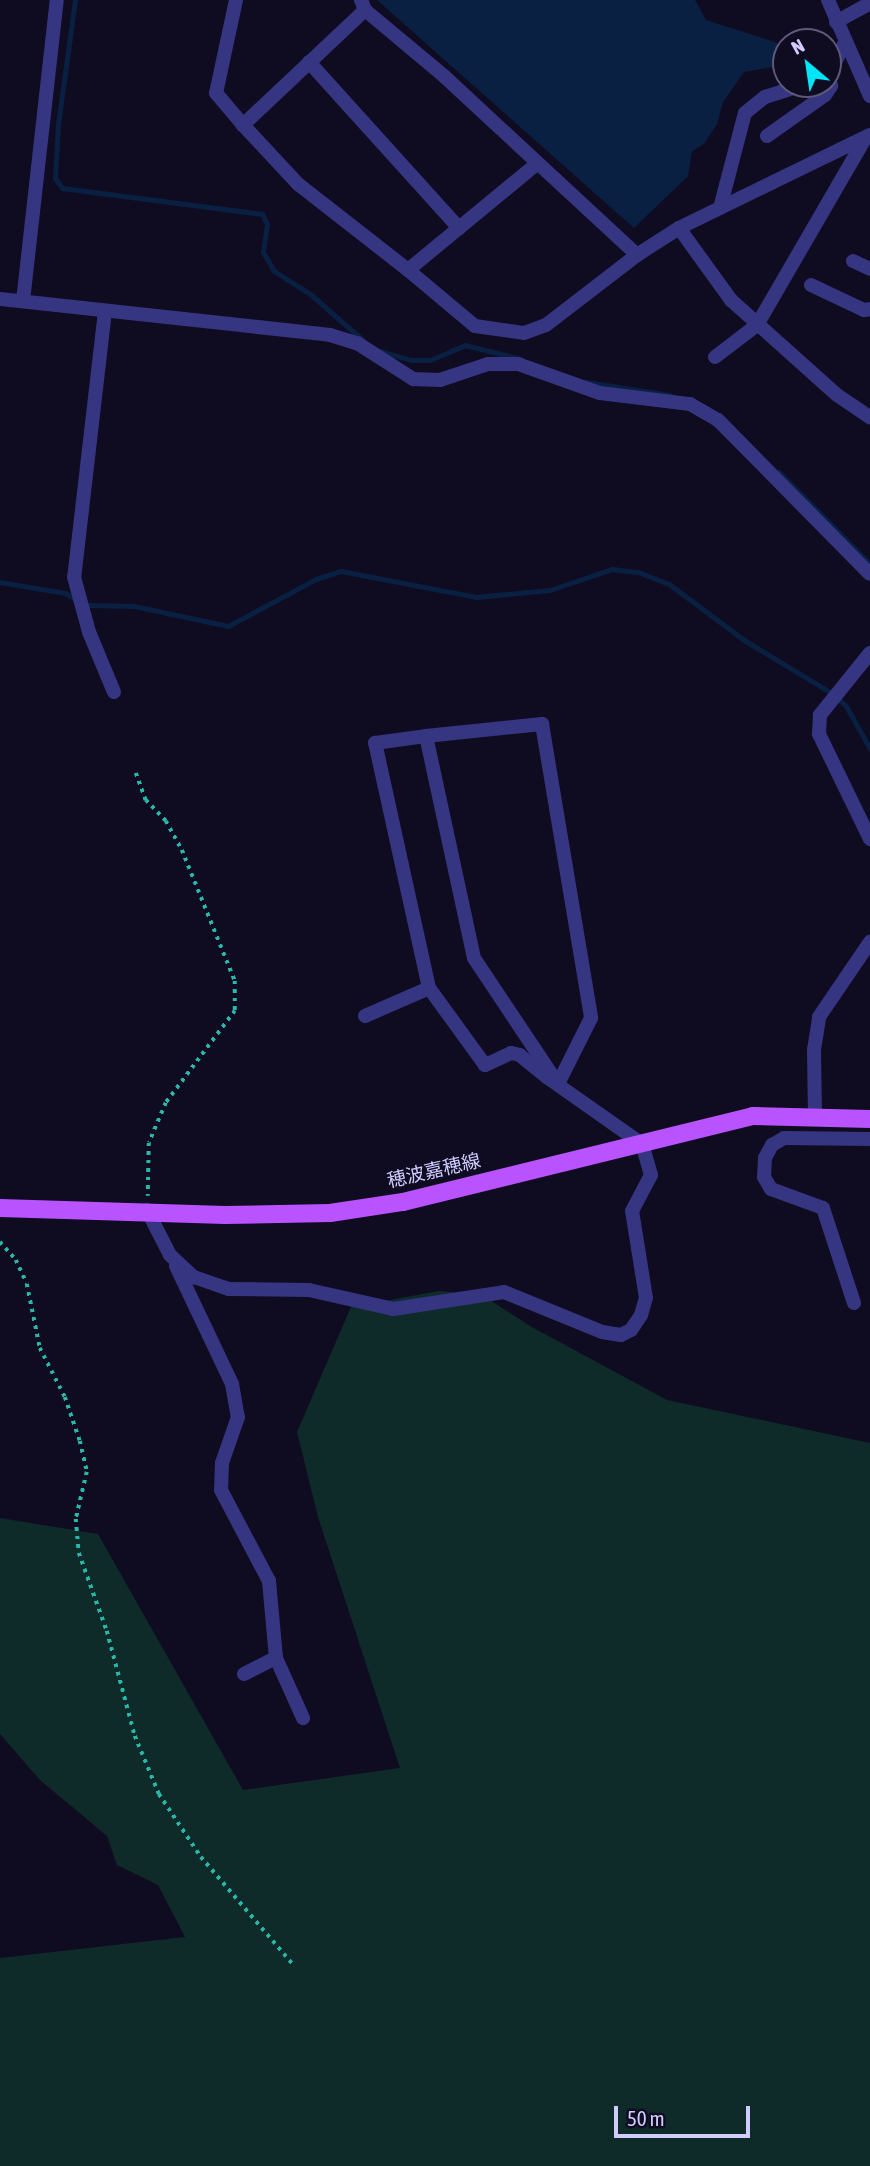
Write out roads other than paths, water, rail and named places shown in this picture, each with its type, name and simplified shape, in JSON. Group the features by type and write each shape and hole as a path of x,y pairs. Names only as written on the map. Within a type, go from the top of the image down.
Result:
{"main road":[{"name":"穂波嘉穂線","path":"0,1208 147,1210 225,1215 330,1213 403,1202 753,1116 815,1115 870,1119"}],"street":[{"path":"23,301 57,0"},
{"path":"236,0 216,93 298,184 475,326 524,333 546,325 637,255 679,228 868,136"},
{"path":"828,0 870,96"},
{"path":"836,22 870,3"},
{"path":"243,125 309,62 363,5 637,255"},
{"path":"842,48 845,42"},
{"path":"309,62 459,228"},
{"path":"720,208 746,113 765,97 772,95"},
{"path":"767,136 821,98"},
{"path":"715,357 757,324 868,136"},
{"path":"408,270 538,163"},
{"path":"679,228 731,300 757,324 868,412"},
{"path":"853,261 870,269"},
{"path":"811,285 864,310 870,309"},
{"path":"0,299 330,335 357,343 413,379 440,380 488,364 518,365 600,393 690,404 718,420 870,574"},
{"path":"105,311 74,577 89,632 114,692"},
{"path":"870,653 820,715 819,734 870,839"},
{"path":"170,1255 194,1277 229,1289 309,1290 393,1309 504,1292 602,1332 621,1335 631,1330 646,1298 632,1211 637,1194 652,1174 642,1144 558,1084 520,1055 511,1053 485,1065 429,988 375,743 542,724 591,1018 558,1084"},
{"path":"426,736 474,958 558,1084"},
{"path":"815,1115 814,1050 818,1017 870,942"},
{"path":"365,1016 429,988"},
{"path":"854,1303 823,1208 771,1189 764,1177 765,1158 772,1145 784,1138 870,1139"},
{"path":"147,1210 232,1384 238,1417 222,1463 220,1490 269,1581 276,1658 303,1718"},
{"path":"244,1674 276,1658"}],"water":[{"path":"377,0 695,0 706,20 772,41 772,67 744,72 723,102 717,124 704,144 692,151 688,176 634,228"}],"waterway":[{"path":"75,0 58,124 55,178 62,188 262,214 267,224 263,252 274,271 310,294 363,340"},
{"path":"380,351 411,360 430,360 465,345 521,359"},
{"path":"586,382 670,395"},
{"path":"779,472 868,562"},
{"path":"0,582 65,593 87,605 134,606 228,626 316,579 341,571 476,597 550,590 612,569 638,572 669,584 744,640 833,694 846,706 870,749"}]}
